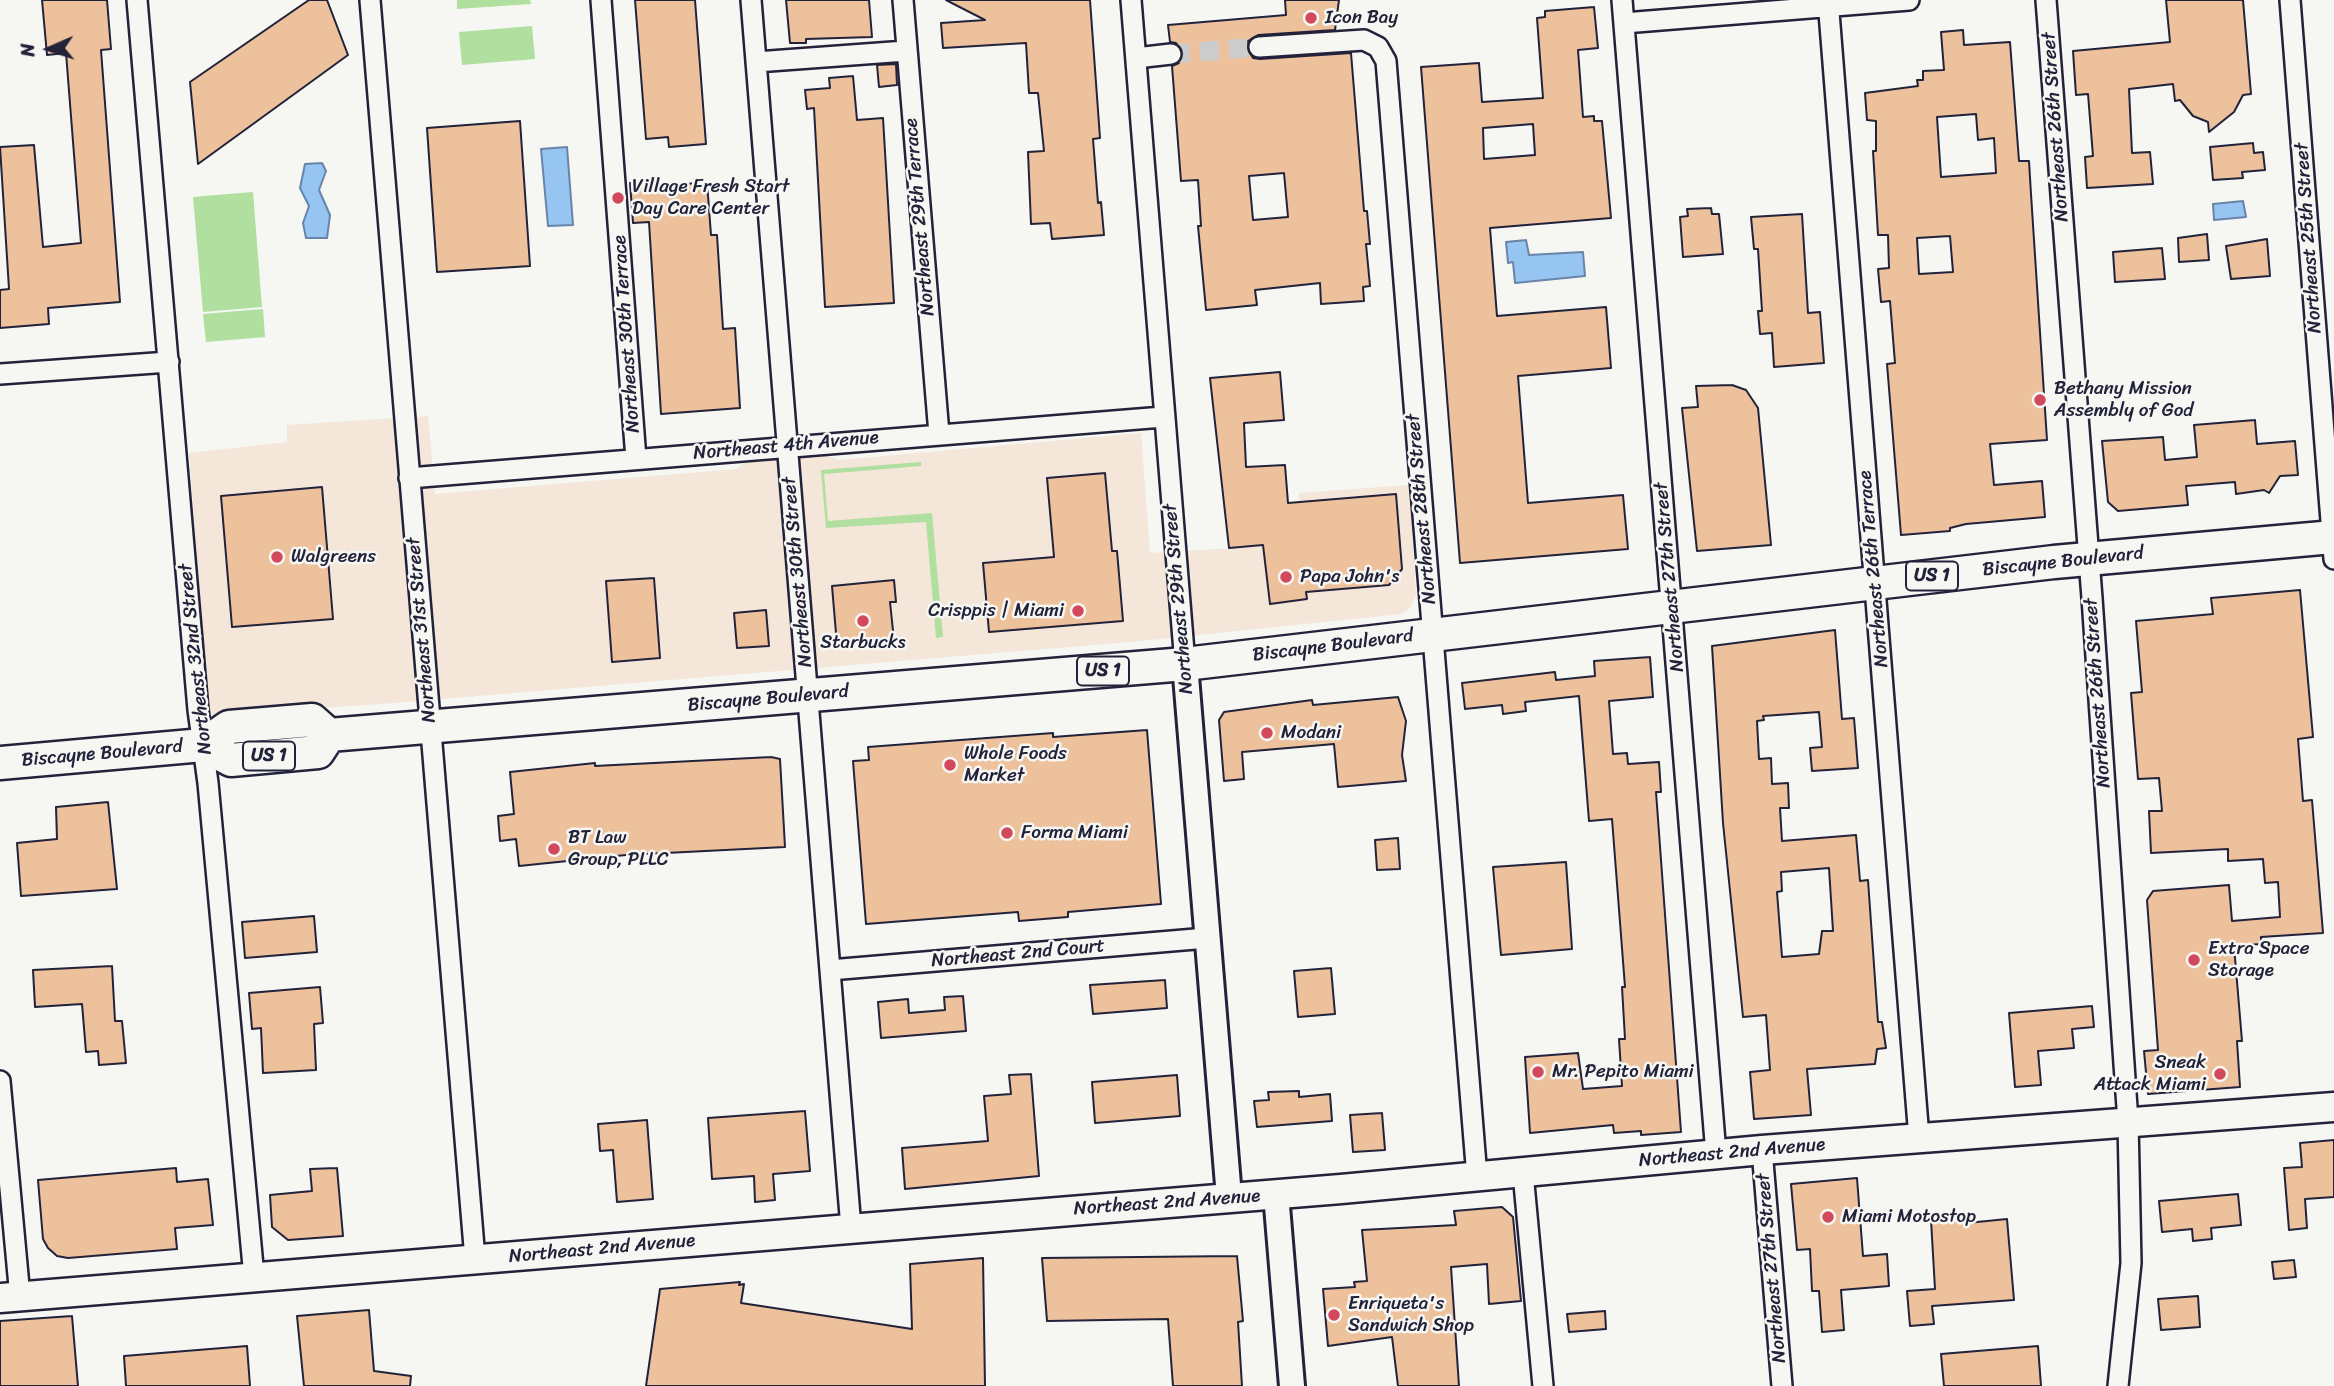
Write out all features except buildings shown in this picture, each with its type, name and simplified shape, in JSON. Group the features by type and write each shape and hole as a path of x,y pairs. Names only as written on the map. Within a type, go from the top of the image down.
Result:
{"main road":[{"name":"Biscayne Boulevard","path":"0,763 203,746 229,727 301,720 312,720 330,735 1185,664 2089,558 2333,545"},
{"name":"Northeast 2nd Avenue","path":"10,1297 1276,1194 1762,1150 2334,1107"}],"street":[{"name":"Northeast 32nd Street","path":"137,0 203,746 254,1276"},
{"name":"Northeast 31st Street","path":"370,0 475,1259"},
{"name":"Northeast 30th Terrace","path":"601,0 636,459"},
{"name":"Northeast 30th Street","path":"751,0 851,1228"},
{"name":"Northeast 29th Terrace","path":"903,0 939,434"},
{"name":"Northeast 29th Street","path":"1130,0 1229,1197"},
{"name":"Northeast 27th Street","path":"1622,0 1716,1154"},
{"path":"1624,23 1829,3 1909,0"},
{"name":"Northeast 26th Street","path":"2046,0 2089,558 2127,1122 2131,1263 2118,1386"},
{"name":"Northeast 25th Street","path":"2290,0 2333,545"},
{"name":"Northeast 26th Terrace","path":"1829,3 1919,1138"},
{"name":"Northeast 28th Street","path":"1259,47 1364,40 1378,47 1385,61 1477,1177"},
{"path":"756,62 906,51"},
{"path":"1136,58 1171,54"},
{"path":"0,374 169,362"},
{"name":"Northeast 4th Avenue","path":"409,478 1163,416"},
{"name":"Northeast 2nd Court","path":"830,970 1207,938"},
{"path":"0,1080 10,1297"},
{"name":"Northeast 27th Street","path":"1762,1150 1782,1386"},
{"path":"1523,1173 1543,1386"},
{"path":"1276,1194 1292,1386"}],"shaded area":[{"path":"428,416 435,494 737,469 746,461 826,455 839,460 1141,433 1150,553 1302,544 1299,493 1409,485 1416,595 1410,608 1401,614 1141,641 381,704 209,715 189,453 287,442 287,425"}],"green space":[{"path":"457,0 530,0 531,4 457,9"},
{"path":"532,26 535,59 462,65 459,32"},
{"path":"253,192 262,307 203,312 193,197"},
{"path":"263,309 265,337 206,342 203,314"},
{"path":"921,462 921,466 824,474 828,521 932,513 943,637 936,638 926,522 826,528 821,470"}],"water":[{"path":"567,147 573,225 548,226 541,149"},
{"path":"322,163 326,171 319,190 330,215 327,238 306,238 303,223 309,206 300,188 305,164"},
{"path":"2243,201 2246,217 2214,220 2213,204"},
{"path":"1526,240 1529,255 1583,252 1585,276 1515,283 1513,262 1508,263 1506,242"}],"tunnel":[{"path":"1171,54 1259,47"}],"place":[{"name":"Icon Bay","path":"1311,18"},
{"name":"Village Fresh Start Day Care Center","path":"618,198"},
{"name":"Bethany Mission Assembly of God","path":"2040,400"},
{"name":"Walgreens","path":"277,557"},
{"name":"Papa John's","path":"1286,577"},
{"name":"Crisppis | Miami","path":"1078,611"},
{"name":"Starbucks","path":"863,621"},
{"name":"Modani","path":"1267,733"},
{"name":"Whole Foods Market","path":"950,765"},
{"name":"Forma Miami","path":"1007,833"},
{"name":"BT Law Group, PLLC","path":"554,849"},
{"name":"Extra Space Storage","path":"2194,960"},
{"name":"Mr. Pepito Miami","path":"1538,1072"},
{"name":"Sneak Attack Miami","path":"2220,1074"},
{"name":"Miami Motostop","path":"1828,1217"},
{"name":"Enriqueta's Sandwich Shop","path":"1334,1315"}]}
